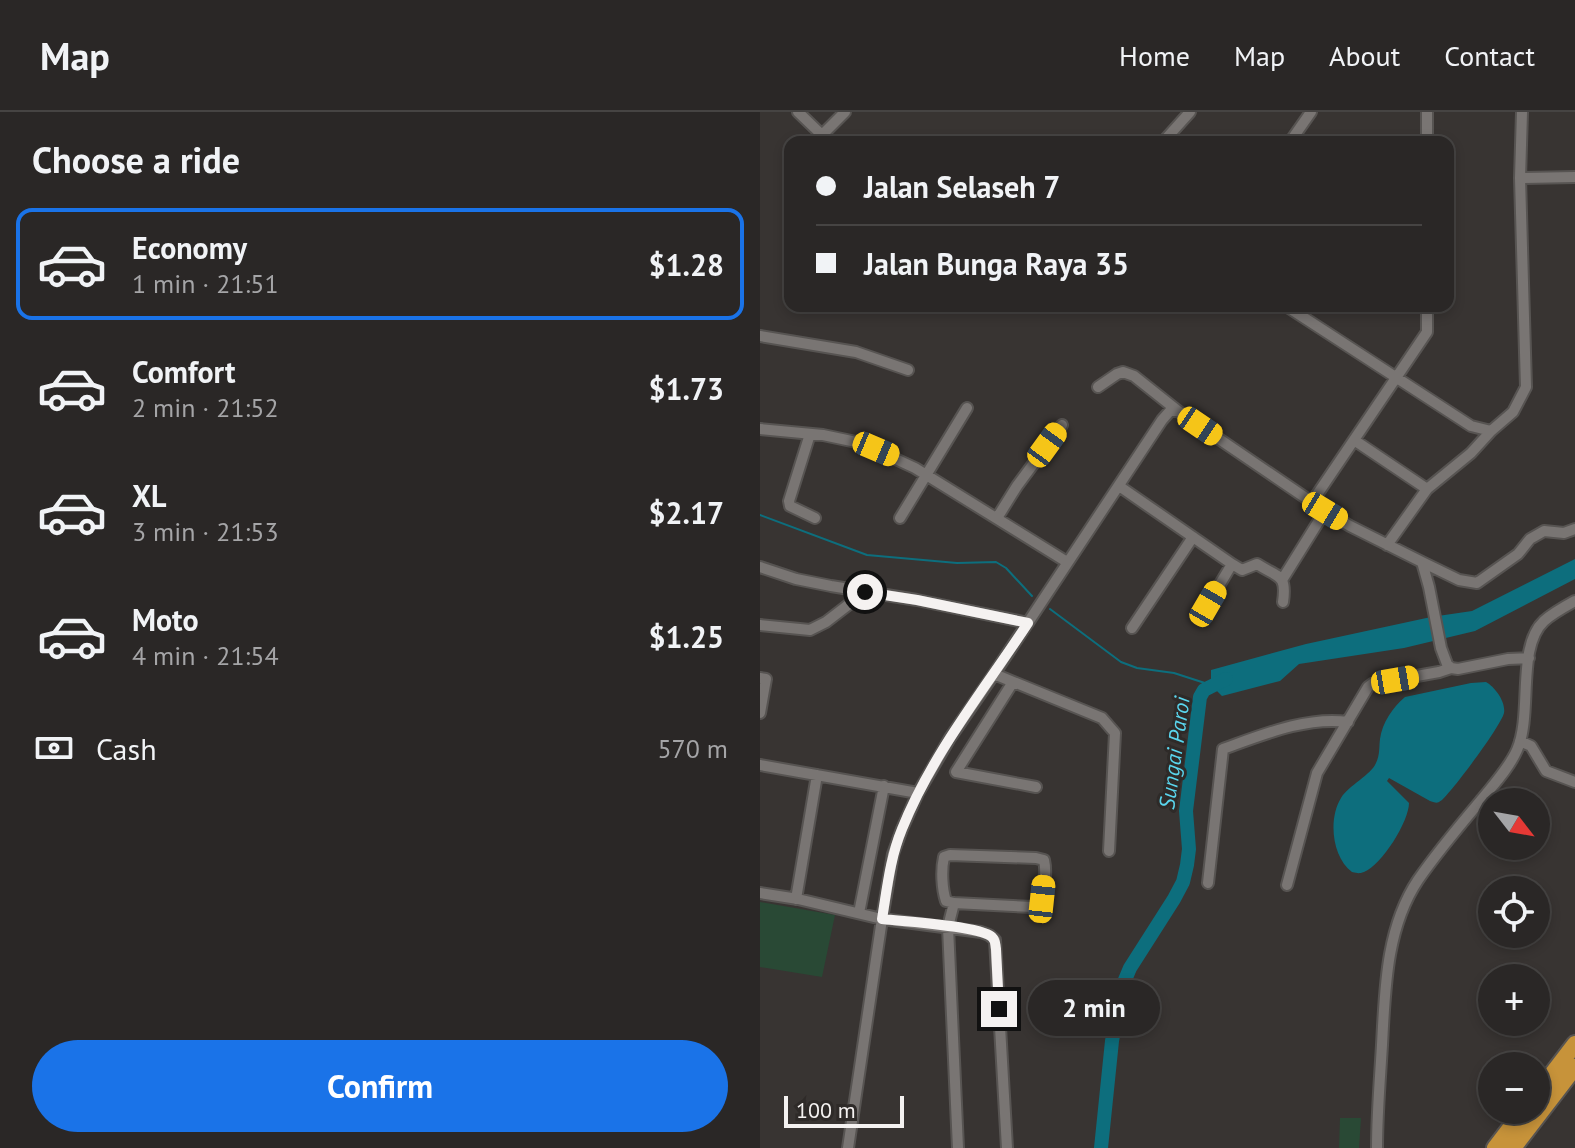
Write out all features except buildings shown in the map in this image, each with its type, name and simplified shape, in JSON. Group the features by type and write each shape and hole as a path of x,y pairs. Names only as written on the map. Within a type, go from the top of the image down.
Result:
{"highway":[{"path":"1550,1077 1575,1044"},
{"path":"1513,1148 1575,1067"},
{"path":"1495,1148 1513,1124"}],"street":[{"path":"798,112 822,135 845,112"},
{"path":"1168,136 1190,112"},
{"path":"1294,136 1311,112"},
{"path":"1427,112 1427,136"},
{"path":"1387,545 1427,489 1471,453 1513,412 1526,387 1520,178 1522,112"},
{"path":"1520,178 1575,177"},
{"path":"1295,312 1471,426 1491,431"},
{"path":"1312,502 1427,332 1427,312"},
{"path":"760,336 856,352 908,370"},
{"path":"1098,387 1123,372 1134,376 1178,411 1325,511 1459,580 1477,583 1544,531 1564,533 1575,529"},
{"path":"900,518 967,408"},
{"path":"848,1148 893,854 918,793 950,738 1162,420 1170,411 1178,411"},
{"path":"997,518 1062,425"},
{"path":"760,429 861,443 927,475 1067,562"},
{"path":"810,434 789,501 790,506 815,518"},
{"path":"1354,440 1427,489"},
{"path":"1119,486 1242,570 1257,564 1282,580 1285,585 1283,602"},
{"path":"1282,580 1325,511"},
{"path":"1132,628 1193,537"},
{"path":"1422,562 1438,622 1441,648 1451,668"},
{"path":"1208,604 1232,564"},
{"path":"760,567 796,579 1028,623"},
{"path":"760,625 810,630 826,622 865,592"},
{"path":"1377,1148 1384,1008 1392,942 1399,917 1419,879 1513,757 1524,721 1530,647 1535,634 1542,622 1575,601"},
{"path":"1287,885 1317,773 1368,687 1451,668 1529,658"},
{"path":"994,674 1102,718 1115,733 1109,851"},
{"path":"760,713 763,678"},
{"path":"1013,682 956,772 1036,787"},
{"path":"1208,883 1223,749 1289,727 1332,719 1348,722"},
{"path":"1520,741 1531,746 1546,771 1575,782"},
{"path":"760,765 918,793"},
{"path":"796,899 817,775"},
{"path":"859,913 884,786"},
{"path":"944,857 1044,860 1045,877 1039,906 954,903 946,901 944,896 944,857"},
{"path":"760,893 882,919 981,932 995,940 1007,1148"},
{"path":"954,903 948,927 958,1148"}],"green space":[{"path":"760,902 835,915 822,977 760,967"},
{"path":"1340,1118 1361,1118 1359,1148 1339,1148"}],"water":[{"path":"1575,559 1575,579 1475,631 1404,648 1299,664 1280,681 1222,696 1211,685 1211,670 1306,644 1472,611"},
{"path":"1486,682 1499,695 1504,713 1486,744 1456,784 1437,803 1389,778 1387,781 1409,803 1408,811 1393,842 1379,861 1364,872 1352,872 1336,848 1334,816 1341,798 1376,763 1381,733 1392,710 1405,697"}],"waterway":[{"path":"760,515 867,555 957,563 996,562 1006,568 1032,596"},
{"path":"1050,609 1121,662 1137,668 1174,673 1211,685"},
{"name":"Sungai Paroi","path":"1101,1148 1112,1041 1122,987 1130,968 1183,882 1189,849 1186,811 1200,697 1204,690 1226,679"}],"route":[{"path":"865,592 1028,623 950,738 918,793 893,854 882,919 989,935 995,940 999,1009"}]}
